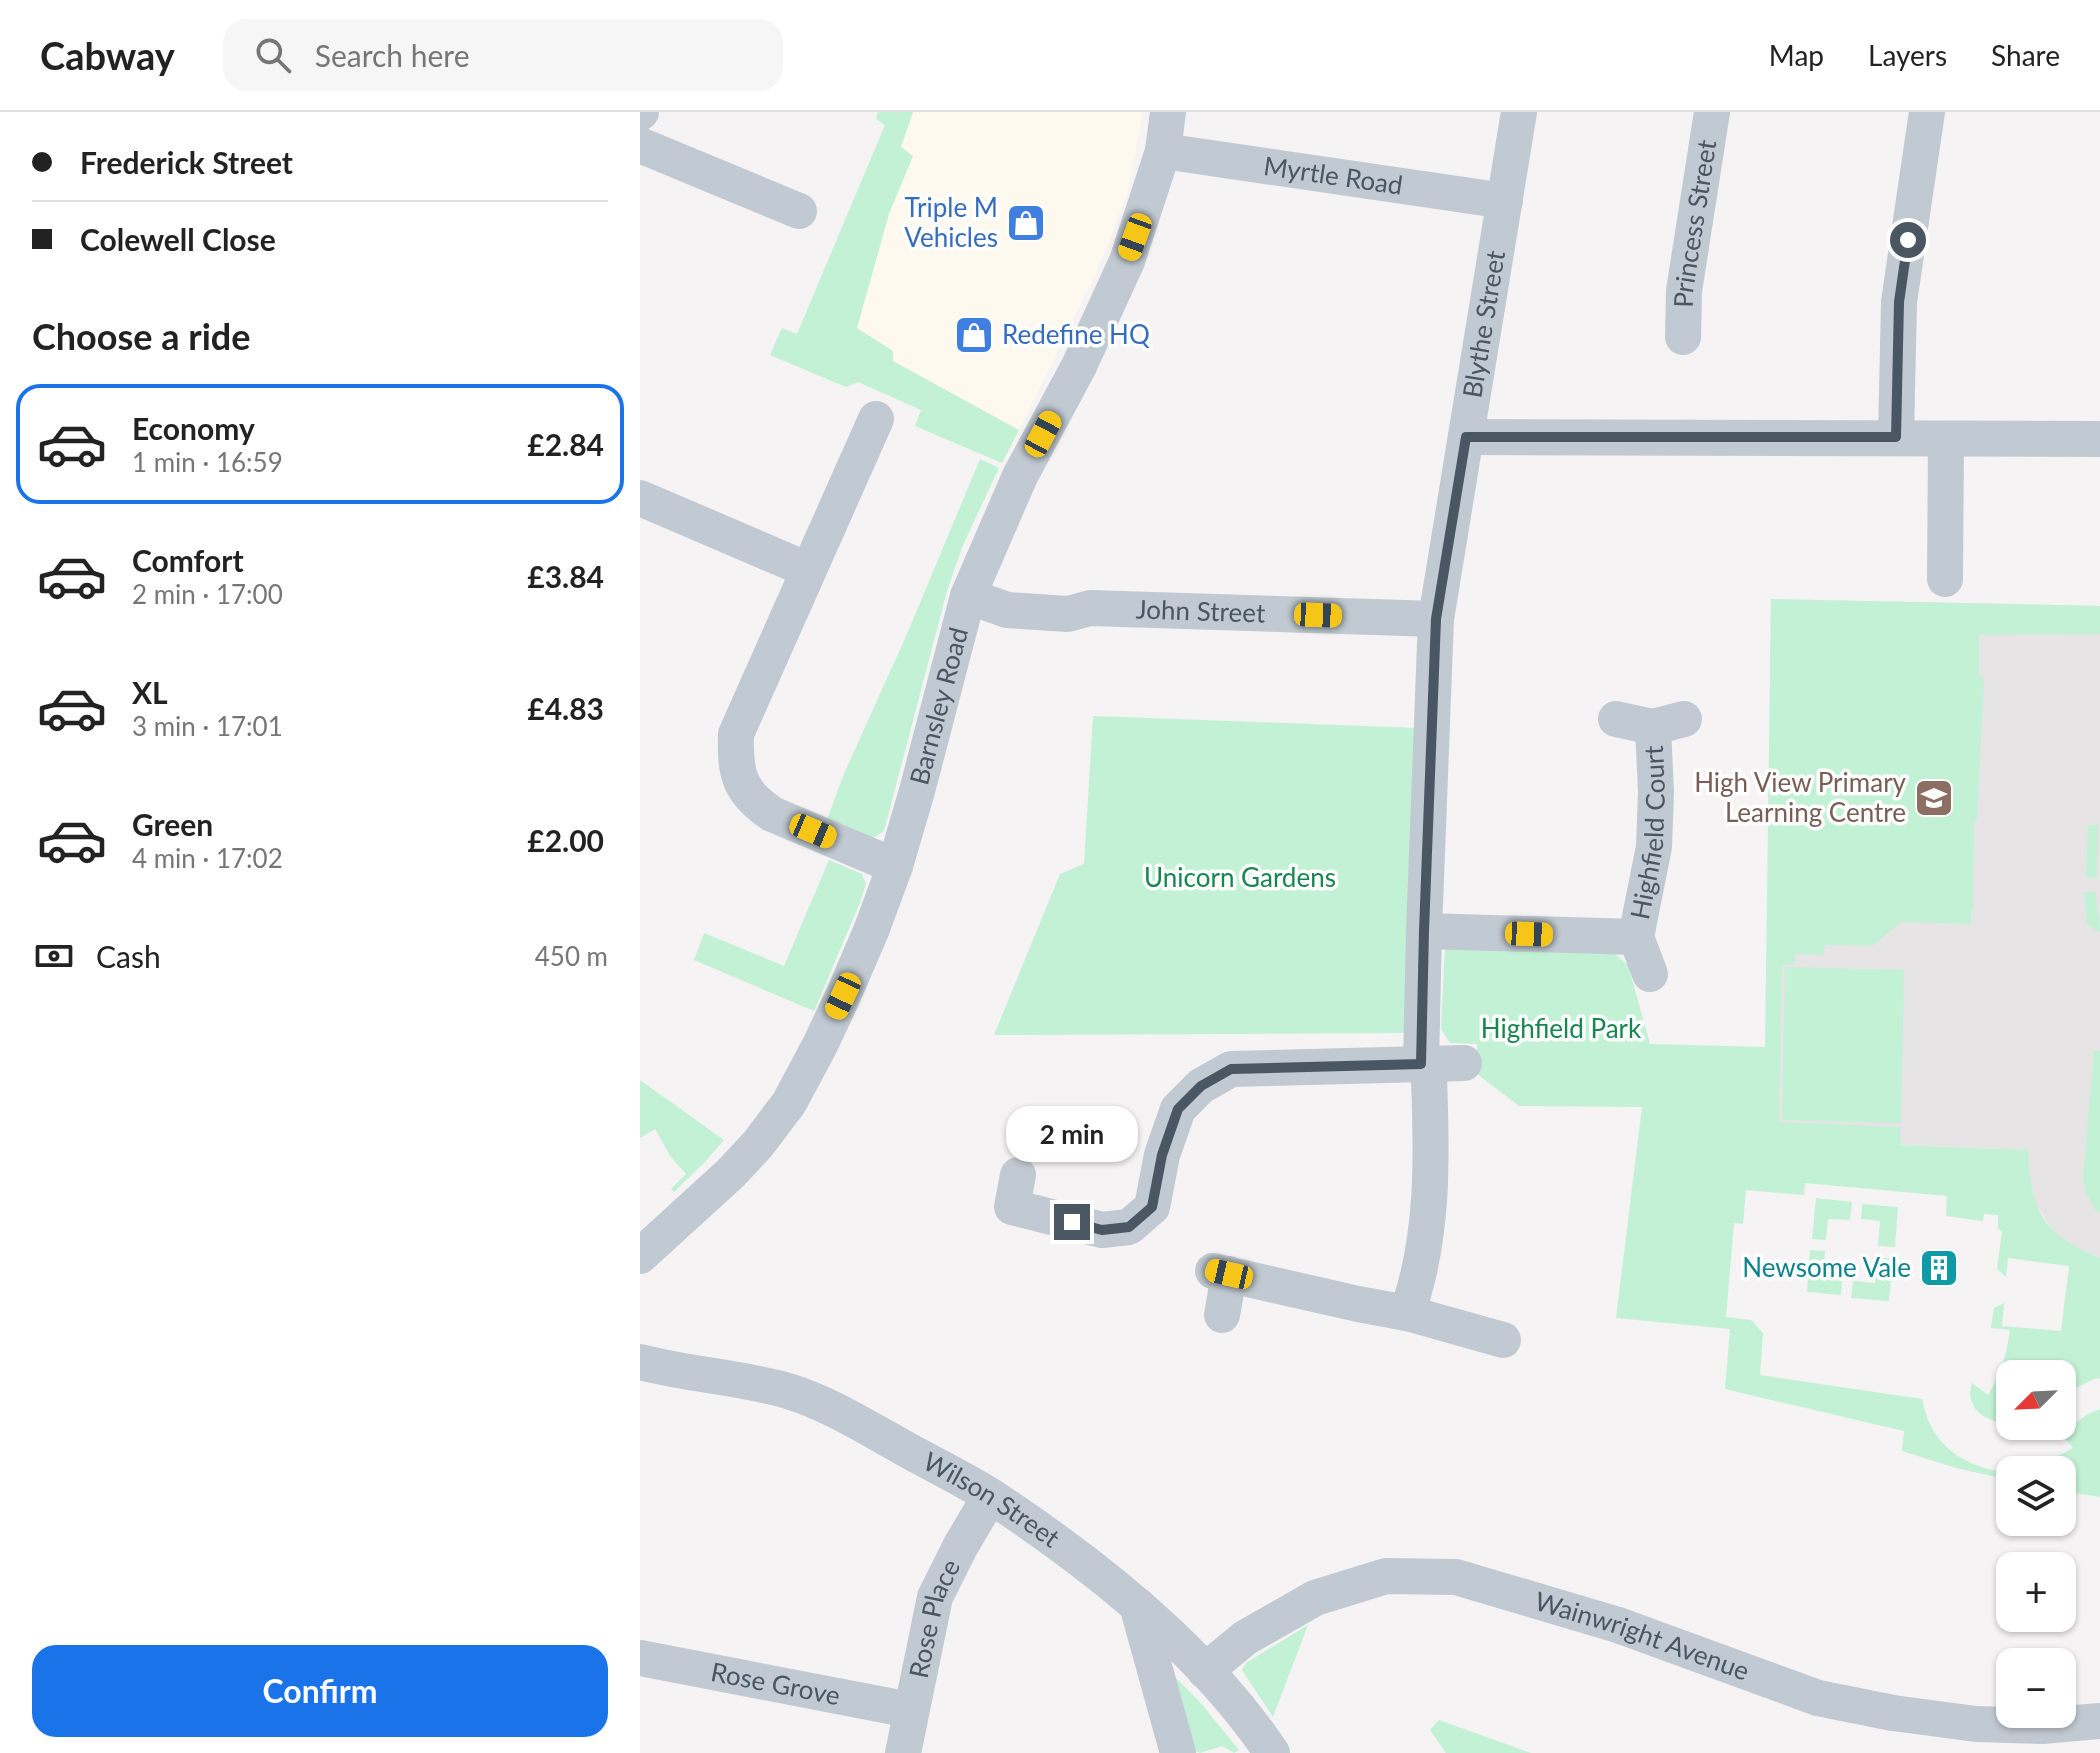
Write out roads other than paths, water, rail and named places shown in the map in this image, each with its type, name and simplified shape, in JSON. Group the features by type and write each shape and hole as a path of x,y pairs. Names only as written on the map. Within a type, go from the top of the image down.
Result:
{"street":[{"name":"Barnsley Road","path":"640,1256 731,1173 758,1144 789,1103 843,996 895,866 968,596 1020,476 1079,366 1127,261 1163,151 1168,112"},
{"name":"Blythe Street","path":"1407,1313 1430,1206 1429,1078 1421,1064 1436,619 1519,112"},
{"name":"Princess Street","path":"1683,337 1684,291 1712,112"},
{"path":"1896,437 1899,302 1927,112"},
{"path":"640,145 799,211"},
{"name":"Myrtle Road","path":"1163,151 1505,201"},
{"path":"876,419 736,734 735,758 742,784 755,802 772,814 895,866"},
{"path":"1466,437 2100,439"},
{"path":"1945,579 1946,439"},
{"path":"640,498 808,570"},
{"name":"John Street","path":"968,596 1007,610 1068,614 1090,608 1436,619"},
{"name":"Highfield Court","path":"1616,719 1669,723 1656,792 1654,847 1636,937 1650,974"},
{"name":"Highfield Court","path":"1424,931 1636,937"},
{"path":"1018,1175 1012,1207 1102,1230 1129,1227 1152,1207 1162,1155 1178,1109 1201,1086 1231,1069 1464,1063"},
{"path":"1222,1315 1221,1272 1407,1313 1503,1340"},
{"name":"Wilson Street","path":"640,1362 790,1391 839,1413 990,1496 1081,1559 1137,1605 1235,1704 1267,1752"},
{"name":"Rose Place","path":"903,1753 935,1597 990,1496"},
{"name":"Wainwright Avenue","path":"1205,1671 1245,1638 1315,1598 1386,1576 1456,1577 1618,1625 1818,1698 1893,1713 1975,1739 2042,1726 2100,1721"},
{"path":"1137,1605 1178,1753"},
{"name":"Rose Grove","path":"640,1658 910,1710"}],"place":[{"name":"Triple M Vehicles","path":"1026,223"},
{"name":"Redefine HQ","path":"974,335"},
{"name":"High View Primary Learning Centre","path":"1934,798"},
{"name":"Newsome Vale","path":"1939,1268"}],"park label":[{"name":"Unicorn Gardens","path":"1240,878"},
{"name":"Highfield Park","path":"1561,1029"}]}
